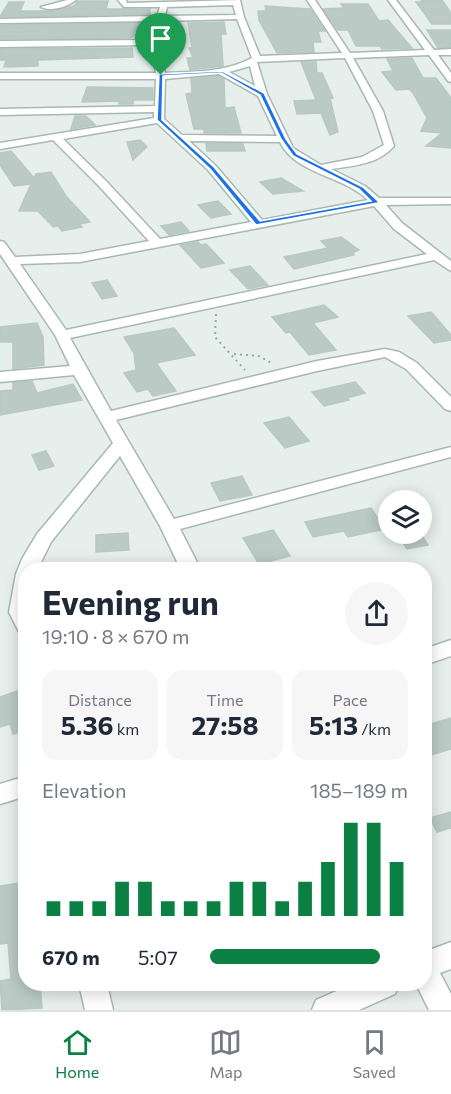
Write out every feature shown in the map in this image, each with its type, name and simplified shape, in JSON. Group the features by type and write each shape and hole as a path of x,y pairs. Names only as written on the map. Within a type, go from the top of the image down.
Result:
{"street":[{"path":"42,20 46,3 64,4 72,0"},
{"path":"122,0 126,5 236,1 255,61 262,94 284,139 295,155 361,188 393,222 451,267"},
{"path":"311,0 346,56 380,118 388,146 380,154 320,168"},
{"path":"392,0 430,54 451,79"},
{"path":"164,4 155,42 161,75 159,115 212,168 259,224"},
{"path":"0,21 240,17"},
{"path":"0,44 155,42"},
{"path":"0,76 82,81 222,72 255,61 451,52"},
{"path":"222,72 262,94"},
{"path":"0,112 159,115"},
{"path":"0,146 159,115"},
{"path":"12,134 49,137 102,183 158,244"},
{"path":"180,138 284,139"},
{"path":"11,261 80,258 376,202 451,201"},
{"path":"0,245 62,335 79,370 169,526 187,562"},
{"path":"62,335 436,256"},
{"path":"107,417 375,353 393,353 407,363 451,406"},
{"path":"0,376 79,370"},
{"path":"29,562 43,538 98,475 121,444"},
{"path":"169,526 451,452"},
{"path":"432,654 451,648"},
{"path":"0,794 18,788"},
{"path":"432,964 451,955"},
{"path":"432,985 444,1010"},
{"path":"95,991 99,1010"},
{"path":"326,1010 369,991"}],"path":[{"path":"214,303 215,338 232,354 254,381"},
{"path":"232,354 262,356 287,374"}],"building":[{"path":"421,0 442,0 451,13 451,24 432,24 416,2 423,2"},
{"path":"78,1 108,1 106,9 150,9 150,14 0,17 9,2 24,2 20,11 50,11 74,6"},
{"path":"341,4 368,4 379,21 388,20 412,48 382,49 380,46 356,46 348,30 338,30 323,9 344,8"},
{"path":"265,6 310,9 325,31 318,31 321,42 313,42 314,52 277,53 259,20 258,11 266,11"},
{"path":"224,22 226,34 221,34 223,66 190,70 187,58 193,58 189,48 192,48 188,23"},
{"path":"151,23 151,31 134,31 134,36 130,38 0,39 0,25"},
{"path":"427,30 451,30 451,47 438,48"},
{"path":"132,48 133,57 38,60 38,66 4,67 6,60 0,60 0,49"},
{"path":"412,58 423,78 436,78 451,98 451,148 426,146 442,133 421,131 427,118 413,93 409,89 396,90 382,72 393,71 387,59"},
{"path":"301,62 316,62 317,73 322,73 333,98 330,98 338,132 330,135 321,113 297,114 294,101 316,100"},
{"path":"219,76 224,79 225,108 234,107 241,133 204,133 204,129 194,129 186,94 192,93 191,79"},
{"path":"87,87 153,88 153,100 133,100 133,104 119,104 119,101 82,102"},
{"path":"75,116 86,116 95,125 71,129"},
{"path":"140,140 147,147 133,160 127,142"},
{"path":"206,143 243,144 245,151 207,151"},
{"path":"11,151 34,178 36,174 51,172 66,196 90,222 79,224 82,227 62,231 58,226 53,227 38,211 19,211 31,184 14,186 0,165 0,153"},
{"path":"281,178 303,191 273,194 260,182"},
{"path":"218,201 231,214 211,218 198,205"},
{"path":"181,222 189,231 169,235 161,226"},
{"path":"341,237 359,250 354,252 354,255 294,269 284,257 328,248 321,241"},
{"path":"198,242 201,245 206,244 224,263 201,268 180,245"},
{"path":"250,266 268,285 248,289 230,270"},
{"path":"107,280 117,296 102,299 92,283"},
{"path":"324,305 338,317 313,323 336,350 309,355 290,332 286,333 272,317"},
{"path":"431,312 451,335 451,340 434,343 408,316"},
{"path":"37,323 43,337 44,365 13,369 13,342 0,342 0,327"},
{"path":"174,328 195,355 156,363 176,391 153,396 148,389 137,392 124,373 136,370 134,353 124,337"},
{"path":"32,381 37,393 73,384 82,400 0,415 0,391 13,390 13,383"},
{"path":"355,382 365,393 347,398 349,400 324,406 312,392"},
{"path":"289,417 309,441 285,448 264,423"},
{"path":"46,451 54,466 39,470 32,455"},
{"path":"242,476 252,495 220,501 211,483"},
{"path":"371,508 378,518 378,531 348,537 344,531 313,537 305,522"},
{"path":"273,530 290,556 258,562 243,538"},
{"path":"128,533 129,550 96,552 96,535"},
{"path":"404,544 428,545 407,549"},
{"path":"18,691 18,732 13,734 10,724 0,727 0,697"},
{"path":"451,718 451,749 432,755 432,724"},
{"path":"451,812 451,828 437,832 432,817"},
{"path":"18,883 18,991 41,991 42,1008 2,1010 0,981 11,979 8,943 0,944 0,886"}],"route":[{"path":"222,72 262,94 284,139 295,155 361,188 376,202 259,224 212,168 159,120 161,75 222,72"}]}
